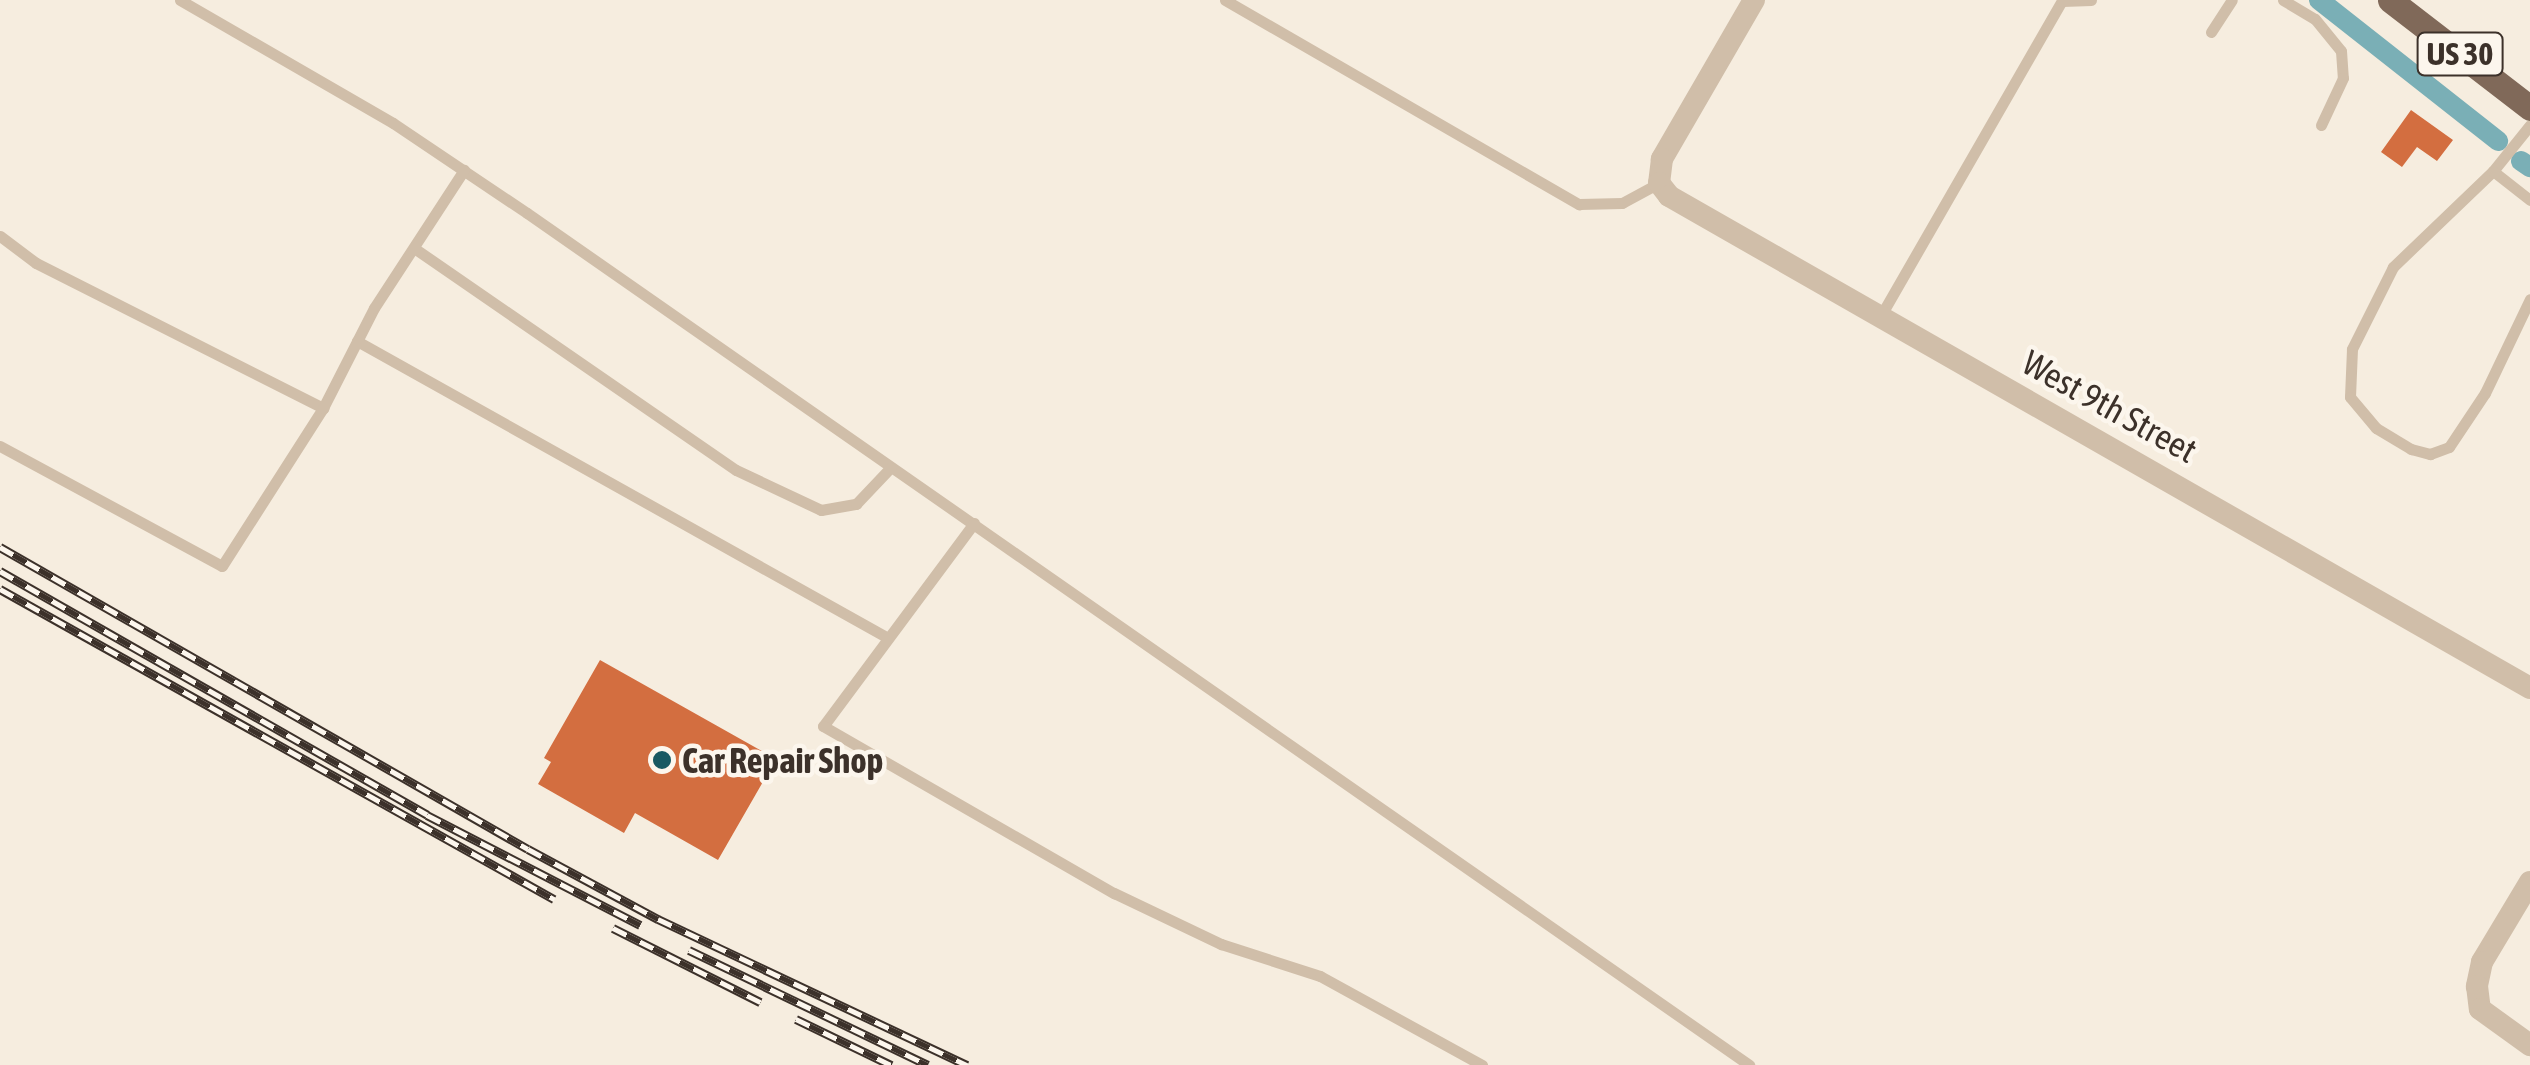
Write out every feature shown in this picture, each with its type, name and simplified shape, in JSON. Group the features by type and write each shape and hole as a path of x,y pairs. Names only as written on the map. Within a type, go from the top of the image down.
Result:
{"main road":[{"name":"US 30","path":"2390,0 2530,108"}],"street":[{"path":"1659,183 1662,160 1754,0"},
{"name":"West 9th Street","path":"1659,183 1669,196 2530,688"},
{"path":"2530,882 2482,962 2480,1009 2530,1046"}],"lane":[{"path":"180,0 464,170 1749,1065"},
{"path":"1225,0 1579,204 1622,204 1659,183"},
{"path":"1880,317 2062,0 2091,0"},
{"path":"2210,32 2232,0"},
{"path":"2283,0 2315,20 2341,51 2343,78 2321,125"},
{"path":"2530,125 2493,171 2392,267 2352,349 2350,397 2376,428 2411,450 2430,454 2450,447 2478,405 2530,299"},
{"path":"0,446 222,566 323,408 357,341 464,170"},
{"path":"2493,171 2530,200"},
{"path":"0,236 36,262 323,408"},
{"path":"414,248 736,470 821,510 856,504 890,468"},
{"path":"357,341 888,638"},
{"path":"974,523 822,726 1114,893 1221,944 1320,976 1482,1065"}],"building":[{"path":"2411,110 2453,140 2437,161 2417,147 2402,167 2381,152"},
{"name":"Car Repair Shop","path":"600,660 776,759 718,860 635,813 624,833 538,784 551,762 544,758"}],"waterway":[{"path":"2319,0 2498,141"},
{"path":"2521,161 2530,167"}],"railway":[{"path":"0,547 528,849 658,919 967,1065"},
{"path":"0,571 427,815 640,925"},
{"path":"0,589 554,899"},
{"path":"613,928 760,1002"},
{"path":"689,950 928,1065"},
{"path":"796,1019 891,1065"}],"place":[{"name":"Car Repair Shop","path":"662,760"}]}
